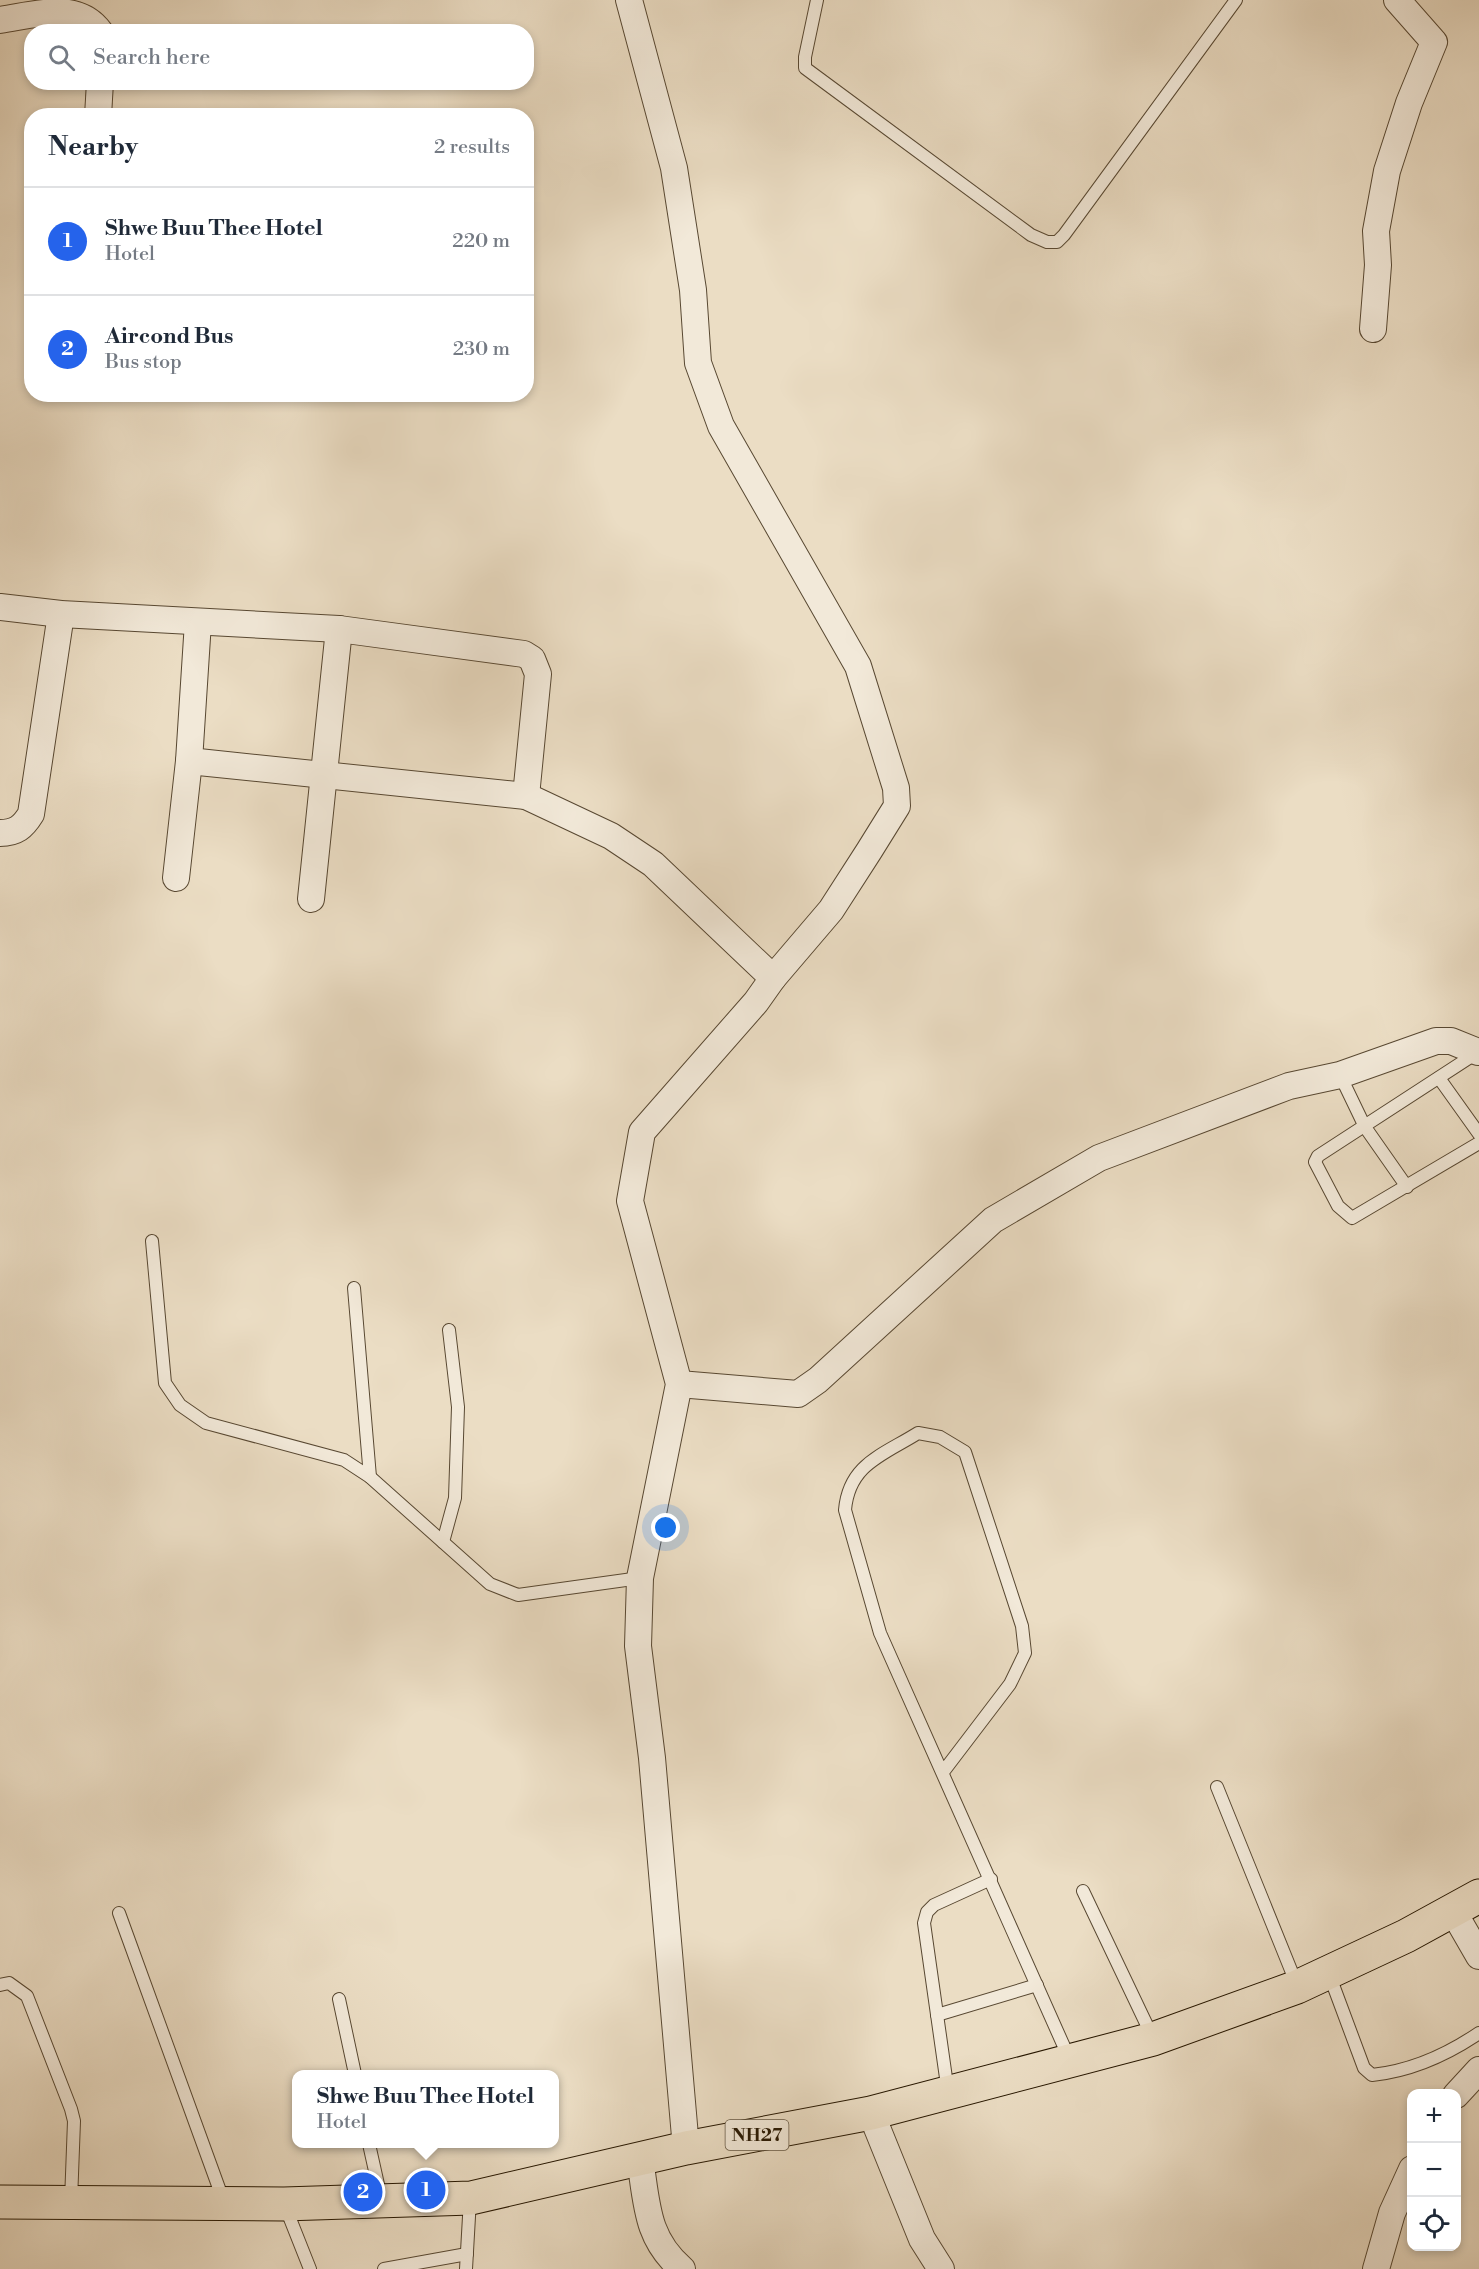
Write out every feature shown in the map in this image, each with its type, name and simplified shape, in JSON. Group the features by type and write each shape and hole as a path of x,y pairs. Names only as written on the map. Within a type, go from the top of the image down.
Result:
{"highway":[{"name":"NH27","path":"0,2202 284,2204 471,2198 686,2148 871,2114 1153,2039 1297,1987 1466,1904"}],"street":[{"path":"629,0 674,168 693,290 698,363 722,426 858,666 896,788 897,806 831,910 773,978 756,1002 642,1132 630,1201 679,1384 640,1578 638,1647 651,1758 686,2148"},
{"path":"1372,329 1378,265 1376,231 1387,171 1409,103 1434,42 1396,0"},
{"path":"0,20 56,12 78,13 94,24"},
{"path":"98,108 100,90"},
{"path":"0,607 62,614 339,629 516,652 532,659 538,674 526,796"},
{"path":"0,833 10,833 23,827 32,814 62,614"},
{"path":"176,878 189,761 198,622"},
{"path":"311,899 326,775 339,629"},
{"path":"189,761 526,796 611,836 653,864 773,978"},
{"path":"679,1384 798,1394 818,1380 993,1220 1099,1158 1289,1086 1340,1075 1436,1041 1450,1041 1478,1052"},
{"path":"1466,1904 1479,1956"},
{"path":"1461,2090 1479,2070"},
{"path":"871,2114 922,2239 941,2269"},
{"path":"640,2159 651,2225 665,2254 682,2269"},
{"path":"1376,2269 1392,2214 1407,2180"}],"lane":[{"path":"817,0 804,57 805,68 1031,235 1047,242 1058,242 1064,235 1236,0"},
{"path":"1478,1052 1317,1156 1315,1162 1338,1206 1352,1218 1479,1143"},
{"path":"1340,1075 1365,1127 1407,1187"},
{"path":"1439,1078 1479,1134"},
{"path":"152,1241 165,1383 180,1405 206,1423 344,1460 370,1477 489,1584 518,1595 640,1578"},
{"path":"354,1288 370,1477"},
{"path":"443,1542 456,1498 458,1407 449,1330"},
{"path":"943,1772 1010,1684 1025,1653 1022,1626 965,1452 940,1437 918,1432 858,1471 846,1492 845,1510 880,1633 1070,2061"},
{"path":"1217,1787 1297,1987"},
{"path":"948,2093 924,1923 927,1912 934,1905 991,1879"},
{"path":"1083,1891 1153,2039"},
{"path":"119,1913 225,2204"},
{"path":"1328,1972 1364,2068 1372,2075 1396,2072 1461,2045 1479,2033"},
{"path":"0,1984 9,1983 27,1996 71,2109 74,2121 71,2202"},
{"path":"937,2015 1036,1985"},
{"path":"339,1999 354,2070"},
{"path":"370,2148 382,2201"},
{"path":"466,2269 471,2198"},
{"path":"284,2204 310,2269"},
{"path":"384,2269 467,2254"}],"place":[{"name":"Shwe Buu Thee Hotel","path":"426,2190"},
{"name":"Aircond Bus","path":"363,2192"}]}
